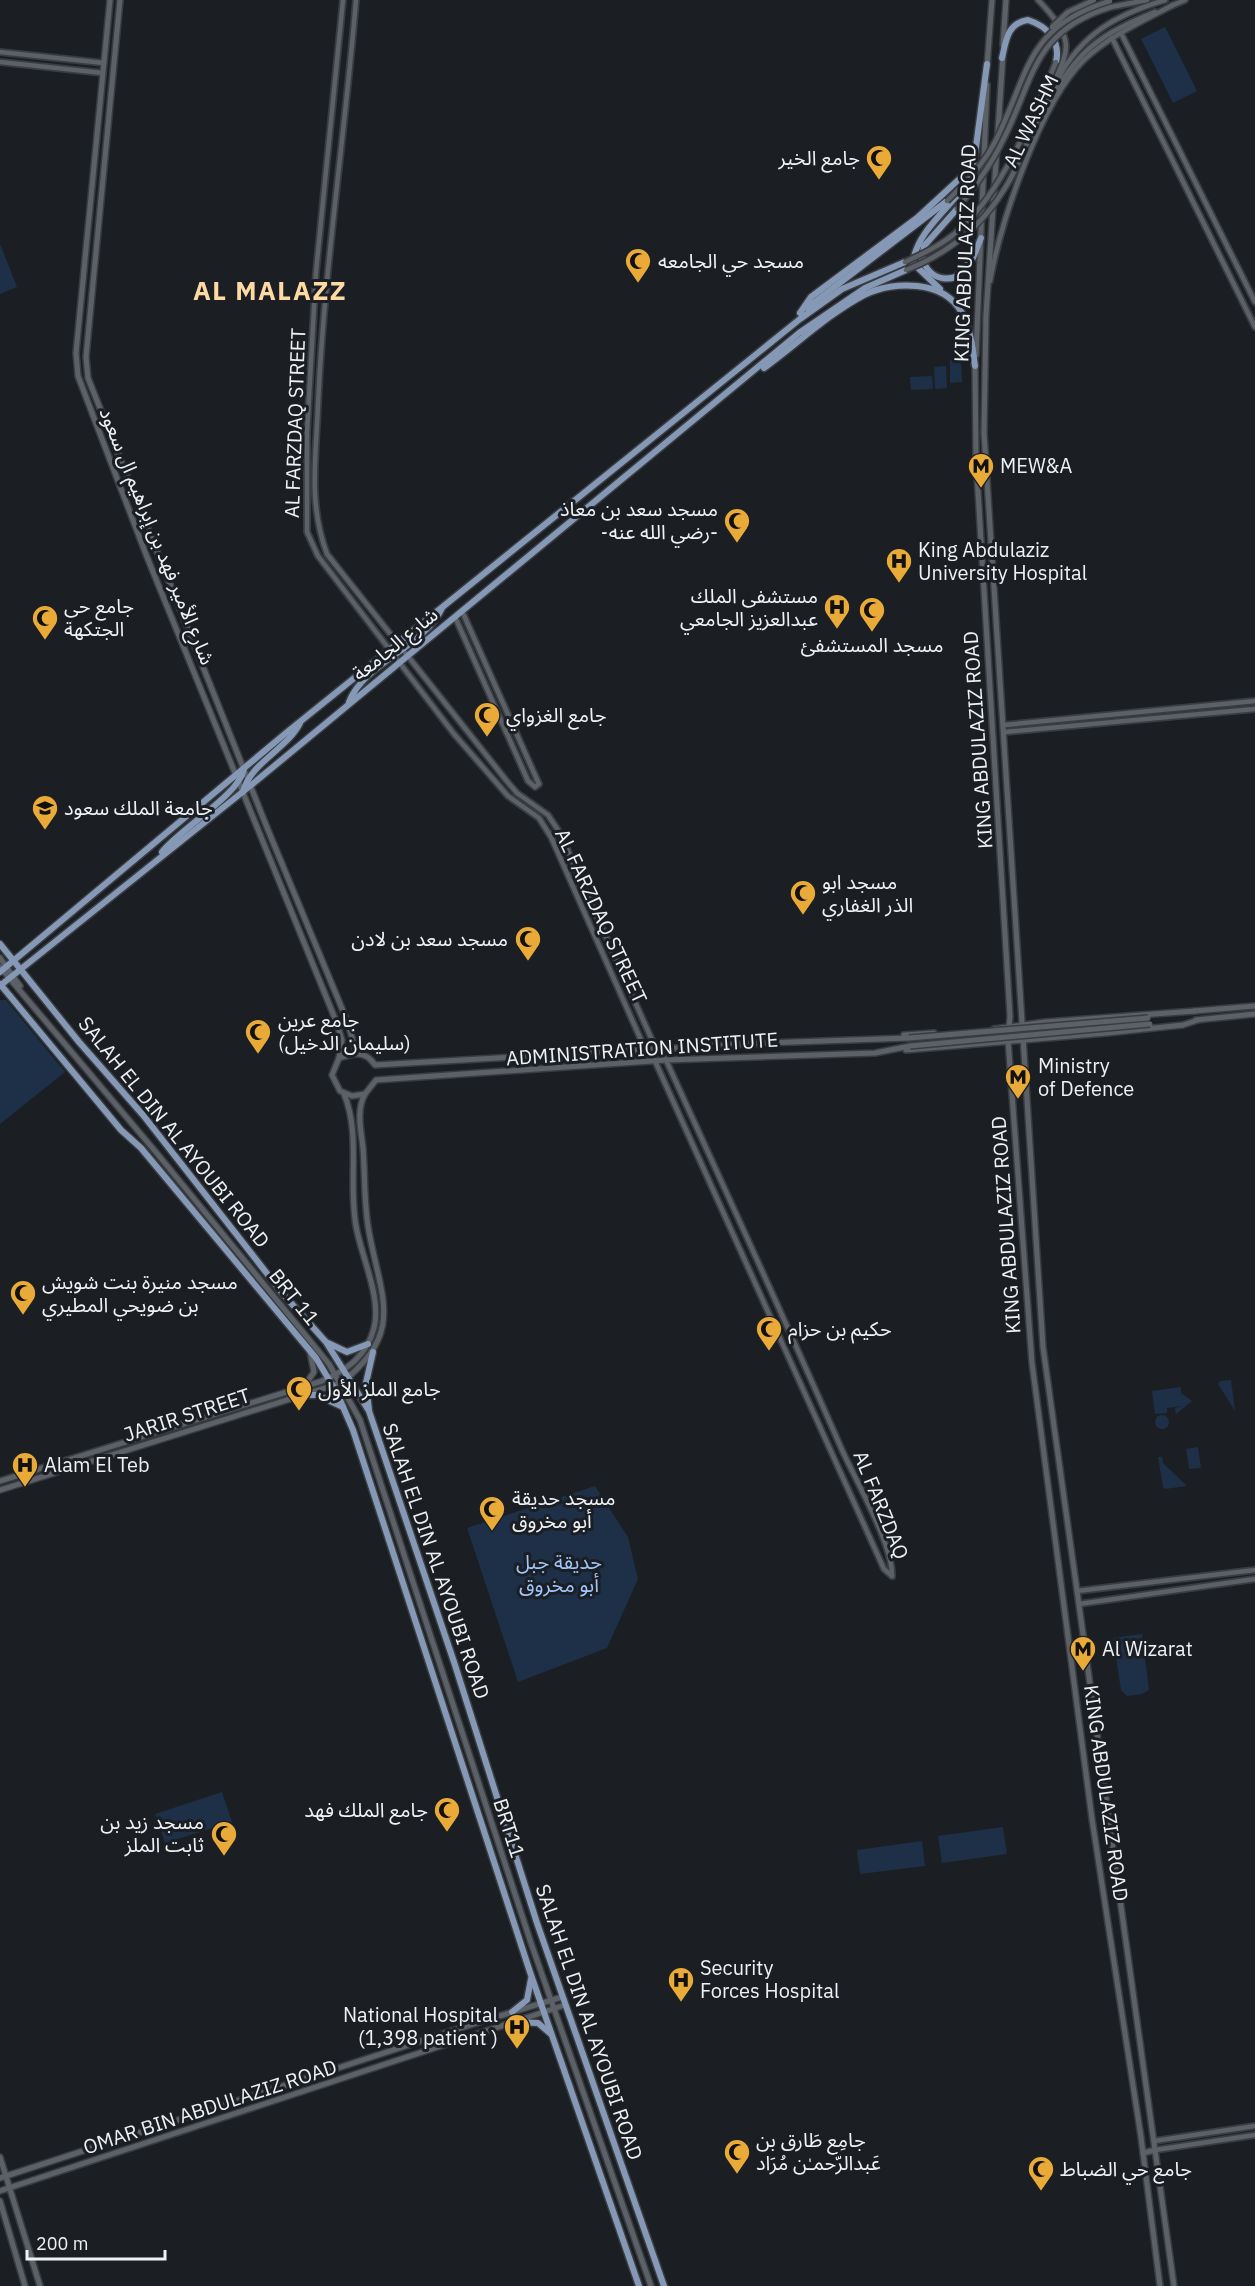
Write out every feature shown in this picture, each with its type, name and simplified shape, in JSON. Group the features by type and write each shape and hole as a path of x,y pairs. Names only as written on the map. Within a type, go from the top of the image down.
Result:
{"main road":[{"name":"شارع الأمير فهد بن إبراهيم ال سعود","path":"110,0 76,353 78,376 147,557 339,1028 342,1040 339,1058 332,1074 336,1087 344,1094"},
{"name":"شارع الأمير فهد بن إبراهيم ال سعود","path":"120,0 87,346 88,378 249,783 348,1023 356,1052"},
{"name":"KING ABDULAZIZ ROAD","path":"992,0 987,64 975,366 975,459 1024,1282 1040,1438 1092,1819 1143,2153 1160,2286"},
{"name":"KING ABDULAZIZ ROAD","path":"1006,0 987,302 984,433 1043,1347 1174,2286"},
{"path":"1002,58 1007,34 1013,26 1028,20 1043,27 1055,41 1058,47 1056,62"},
{"path":"787,330 811,297 917,218 966,173 974,162 987,64"},
{"path":"974,174 963,192 926,232 914,249 912,263 964,315 975,366"},
{"path":"800,313 947,201"},
{"path":"957,209 924,246 922,259 929,272 941,278 956,277 973,258 981,238"},
{"path":"787,330 842,290 905,262"},
{"name":"شارع الجامعة","path":"0,985 243,792 249,783 456,617 799,333 865,288 906,270"},
{"path":"729,392 832,315 866,294 904,285 942,291"},
{"name":"شارع الجامعة","path":"2,969 238,779 244,769 302,720 787,330"},
{"path":"349,703 357,687 436,619 443,606"},
{"path":"249,783 287,743 302,720"},
{"path":"998,825 995,744 1000,742 1005,749"},
{"path":"156,860 178,834 238,779"},
{"name":"SALAH EL DIN AL AYOUBI ROAD","path":"0,944 79,1042 143,1115 283,1294 326,1342 369,1411 454,1662 565,2006 664,2286"},
{"name":"BRT 11","path":"0,958 2,969 11,977 312,1343"},
{"name":"SALAH EL DIN AL AYOUBI ROAD","path":"0,985 121,1130 141,1148 310,1352 333,1386 344,1408 532,1976 639,2286"},
{"path":"849,1041 861,1038 987,1030 1010,1025 1255,1006"},
{"path":"1149,1021 1195,1011"},
{"path":"1149,1021 1198,1020 1255,1014"},
{"path":"874,1053 1183,1025 1198,1020"},
{"name":"ADMINISTRATION INSTITUTE","path":"356,1052 367,1056 375,1065 645,1049 909,1038 1149,1021"},
{"name":"ADMINISTRATION INSTITUTE","path":"365,1094 376,1080 666,1060 874,1053 910,1046 1149,1021"},
{"path":"1045,1038 1043,1030 1048,1022"},
{"path":"987,1030 990,1043"},
{"path":"339,1058 356,1052"},
{"path":"0,1481 328,1378 339,1380 345,1370 356,1361 368,1344 377,1312 355,1223 350,1118 344,1094 352,1096 365,1094 360,1113 367,1220 385,1308 383,1327 373,1352 366,1383 369,1411"},
{"path":"326,1342 347,1352 368,1344"},
{"name":"BRT11","path":"312,1343 339,1380 360,1420 551,2001 651,2286"},
{"path":"303,1387 315,1372 310,1352"},
{"name":"JARIR STREET","path":"0,1490 333,1386 339,1380 348,1378 373,1352"},
{"path":"305,1395 317,1395 344,1408"},
{"path":"512,2012 527,2000 532,1976"},
{"name":"OMAR BIN ABDULAZIZ ROAD","path":"3,2177 562,1997"},
{"name":"OMAR BIN ABDULAZIZ ROAD","path":"0,2191 565,2006"},
{"path":"514,2022 538,2023 555,2038"},
{"path":"1143,2153 1155,2150"},
{"path":"0,2157 3,2177 13,2197 40,2286"},
{"path":"1144,2160 1156,2158"},
{"path":"22,2172 13,2180 15,2183 22,2184"},
{"path":"13,2197 6,2192 0,2200 25,2286"}],"street":[{"name":"AL FARZDAQ STREET","path":"343,0 316,272 305,463 307,532 318,556 454,734 508,796 539,818 551,837 645,1049 656,1061"},
{"name":"AL FARZDAQ STREET","path":"356,0 324,306 313,494 317,527 327,554 397,644 517,793 548,814 578,869 656,1049 666,1060"},
{"path":"1037,121 1066,55 1067,44 1065,33 1053,15 1038,0"},
{"path":"1043,39 1068,12 1094,0"},
{"path":"957,209 1001,145 1024,88 1051,41 1081,18 1147,0"},
{"path":"906,270 937,255 974,228 1005,188 1066,63 1093,32 1125,13 1165,0"},
{"path":"1173,5 1185,0"},
{"path":"947,201 974,174 996,141 1023,71 1043,39 1053,28 1079,12 1113,1"},
{"name":"AL WASHM","path":"1037,121 1074,61 1086,49 1129,23 1173,5"},
{"name":"AL WASHM","path":"987,302 1001,232 1020,176 1068,78 1084,60 1112,38 1173,5"},
{"path":"1121,33 1255,302"},
{"path":"1112,38 1255,327"},
{"path":"0,52 104,63"},
{"path":"0,62 103,74"},
{"path":"905,262 933,249 959,230 988,196 1000,179 1056,62"},
{"path":"1146,105 1155,101"},
{"path":"456,617 528,781 537,786 539,784 462,611"},
{"path":"1004,724 1255,701"},
{"path":"1005,732 1255,709"},
{"path":"512,746 520,741"},
{"name":"AL FARZDAQ","path":"656,1061 884,1569 892,1576 892,1567 878,1528 666,1060"},
{"path":"1077,1592 1255,1570"},
{"path":"1079,1604 1255,1579"},
{"path":"1102,1588 1104,1600"},
{"path":"1154,2141 1255,2126"},
{"path":"1245,2127 1246,2137"},
{"path":"1155,2150 1255,2136"}],"green space":[{"path":"1165,27 1197,91 1173,103 1141,39"},
{"path":"0,244 17,287 0,294"},
{"path":"961,359 962,382 950,383 950,360"},
{"path":"946,366 947,388 935,389 934,367"},
{"path":"932,376 933,389 911,390 910,377"},
{"path":"0,1000 6,1000 65,1072 0,1124"},
{"path":"1231,1380 1235,1411 1218,1384 1220,1381"},
{"path":"1181,1387 1181,1393 1192,1401 1176,1414 1175,1408 1183,1406 1167,1408 1167,1413 1155,1414 1152,1391"},
{"path":"1159,1415 1165,1415 1169,1422 1165,1429 1159,1429 1155,1425 1155,1419"},
{"path":"1198,1447 1201,1468 1189,1469 1186,1449"},
{"path":"1158,1457 1162,1457 1163,1463 1187,1486 1165,1489 1163,1487"},
{"name":"حديقة جبل أبو مخروق","path":"595,1486 628,1537 638,1579 607,1648 518,1682 467,1528"},
{"path":"1142,1634 1149,1690 1142,1694 1127,1696 1121,1690 1113,1638"},
{"path":"222,1792 232,1822 165,1843 155,1814"},
{"path":"1003,1827 1007,1854 942,1863 938,1836"},
{"path":"922,1841 925,1866 860,1874 857,1850"}],"place":[{"name":"جامع الخير","path":"879,181"},
{"name":"مسجد حي الجامعه","path":"638,284"},
{"name":"MEW&A","path":"981,489"},
{"name":"مسجد سعد بن معاذ -رضي الله عنه-","path":"737,544"},
{"name":"King Abdulaziz University Hospital","path":"899,584"},
{"name":"مستشفى الملك عبدالعزيز الجامعي","path":"837,630"},
{"name":"مسجد المستشفئ","path":"872,633"},
{"name":"جامع حي الجتكهة","path":"45,641"},
{"name":"جامع الغزواي","path":"487,738"},
{"name":"جامعة الملك سعود","path":"45,831"},
{"name":"مسجد ابو الذر الغفاري","path":"803,916"},
{"name":"مسجد سعد بن لادن","path":"528,962"},
{"name":"جامع عرين (سليمان الدخيل)","path":"258,1055"},
{"name":"Ministry of Defence","path":"1018,1100"},
{"name":"مسجد منيرة بنت شويش بن ضويحي المطيري","path":"23,1316"},
{"name":"حكيم بن حزام","path":"769,1352"},
{"name":"جامع الملز الأول","path":"299,1412"},
{"name":"Alam El Teb","path":"25,1488"},
{"name":"مسجد حديقة أبو مخروق","path":"492,1532"},
{"name":"Al Wizarat","path":"1083,1672"},
{"name":"جامع الملك فهد","path":"447,1833"},
{"name":"مسجد زيد بن ثابت الملز","path":"224,1857"},
{"name":"Security Forces Hospital","path":"681,2003"},
{"name":"National Hospital (1,398 patient )","path":"517,2050"},
{"name":"جامِع طَارق بن عَبدالرّحمـٰن مُرَاد","path":"737,2175"},
{"name":"جامع حي الضباط","path":"1041,2192"}],"district":[{"name":"AL MALAZZ","path":"270,291"}]}
